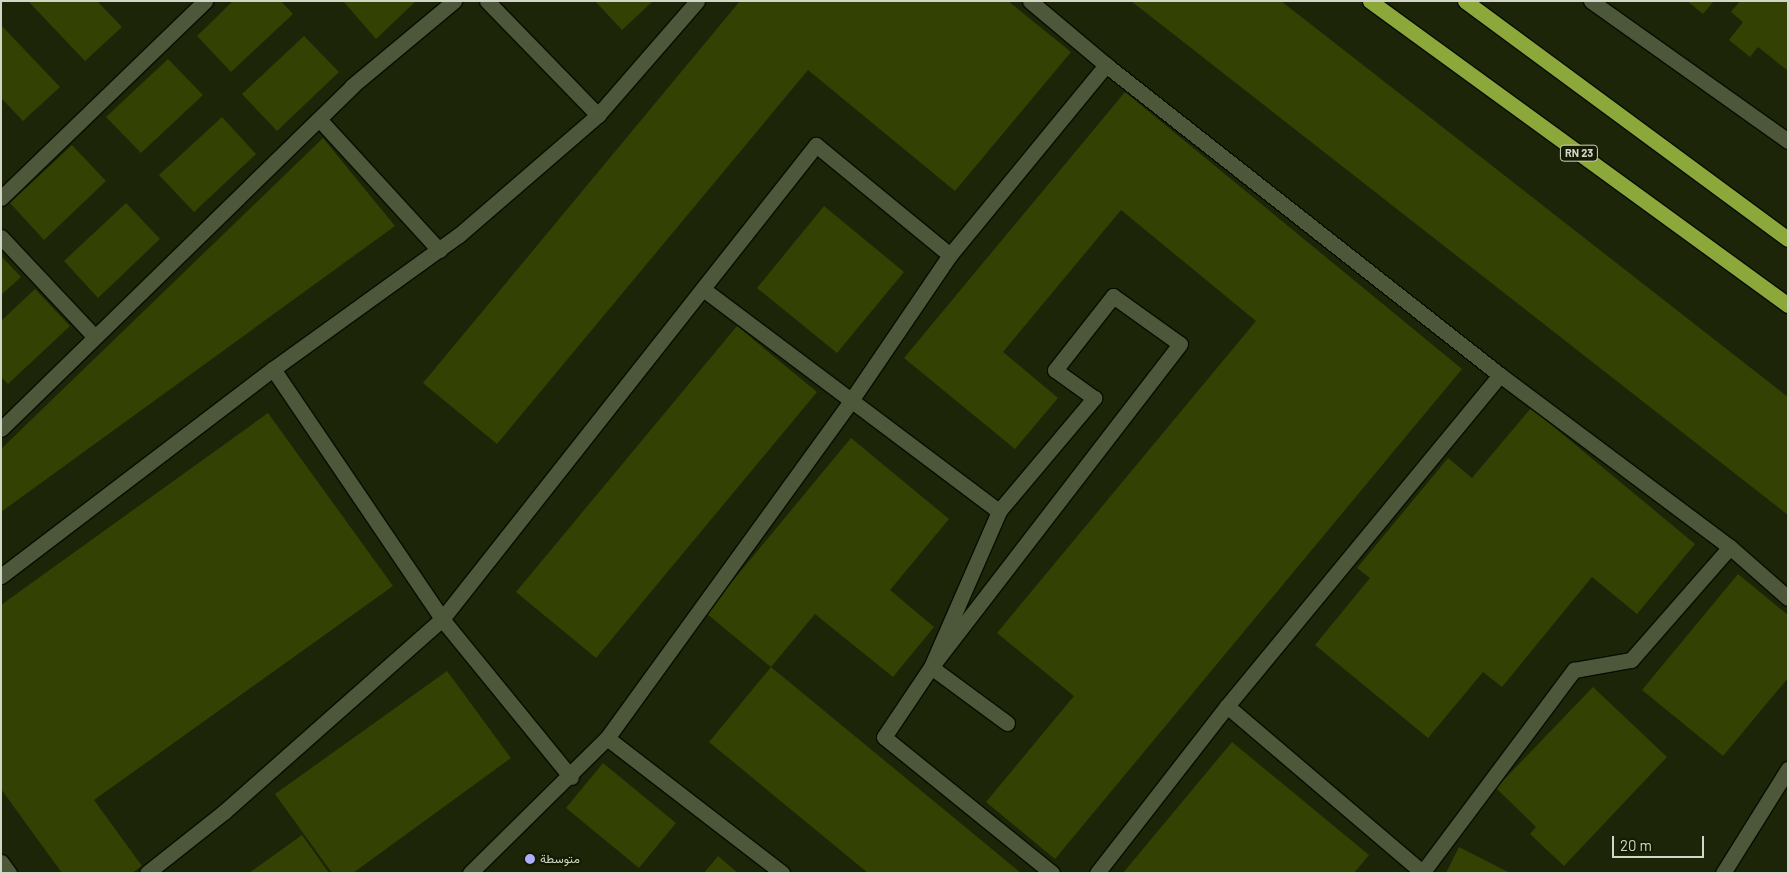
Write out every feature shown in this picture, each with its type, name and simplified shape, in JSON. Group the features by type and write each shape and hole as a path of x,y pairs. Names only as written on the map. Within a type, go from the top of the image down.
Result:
{"highway":[{"name":"RN 23","path":"1370,1 1788,305"},
{"path":"1465,1 1788,239"}],"street":[{"path":"1,198 205,1"},
{"path":"1,429 352,86 454,1"},
{"path":"487,1 598,116"},
{"path":"1,576 273,369 439,250 598,116 697,1"},
{"path":"1030,1 1106,65 1500,375 1730,548 1788,598"},
{"path":"1591,1 1788,141"},
{"path":"470,873 571,777 607,738 850,402 950,255 1106,65"},
{"path":"319,119 439,250"},
{"path":"147,873 224,812 442,619 816,145 950,255"},
{"path":"1,237 96,337"},
{"path":"703,290 850,402 999,511"},
{"path":"931,668 999,511 1094,398 1055,370 1113,296 1180,344 931,668 884,737 1052,873"},
{"path":"273,369 442,619 571,777"},
{"path":"1097,873 1227,706 1500,375"},
{"path":"1227,706 1422,873 1574,670 1631,660 1730,548"},
{"path":"931,668 1007,723"},
{"path":"607,738 782,873"},
{"path":"1723,873 1788,769"},
{"path":"1,862 9,873"}],"building":[{"path":"28,1 97,1 122,27 85,61"},
{"path":"233,1 281,1 293,14 231,72 197,36"},
{"path":"343,1 416,1 376,39"},
{"path":"595,1 653,1 622,30"},
{"path":"740,1 1008,1 1071,52 955,191 808,70 497,444 423,383"},
{"path":"1131,1 1281,1 1788,397 1788,515"},
{"path":"1687,1 1714,1 1703,14"},
{"path":"1740,1 1788,1 1788,71 1758,47 1750,57 1729,40 1743,22 1731,12"},
{"path":"1,25 60,87 23,121 1,98"},
{"path":"304,36 339,72 277,131 242,94"},
{"path":"168,59 203,95 141,153 106,117"},
{"path":"1125,92 1462,369 1055,859 986,802 1074,696 997,633 1256,321 1121,210 1003,352 1058,398 1015,449 904,358"},
{"path":"222,117 256,154 194,212 159,175"},
{"path":"323,138 395,226 1,512 1,449"},
{"path":"72,145 106,181 44,240 10,203"},
{"path":"126,203 160,239 98,298 64,261"},
{"path":"824,206 904,272 837,353 757,288"},
{"path":"1,256 21,277 1,295"},
{"path":"35,289 70,326 8,384 1,377 1,321"},
{"path":"737,326 817,392 596,658 516,592"},
{"path":"1531,408 1695,544 1637,614 1592,577 1502,687 1483,672 1428,738 1315,645 1370,578 1357,568 1448,458 1472,478"},
{"path":"268,413 393,586 94,800 142,866 132,873 62,873 1,789 1,605"},
{"path":"851,438 949,519 890,590 934,627 893,677 815,614 771,667 706,613"},
{"path":"1738,574 1788,615 1788,678 1723,756 1642,690"},
{"path":"771,667 1021,873 868,873 709,742"},
{"path":"447,671 511,758 353,873 332,873 275,794"},
{"path":"1593,687 1667,757 1564,866 1530,834 1536,827 1496,788"},
{"path":"1232,742 1369,855 1354,873 1123,873"},
{"path":"603,763 676,823 639,868 566,808"},
{"path":"302,835 329,873 249,873"},
{"path":"1459,847 1510,873 1446,873"},
{"path":"718,856 738,873 704,873"}],"place":[{"name":"متوسطة","path":"530,859"}]}
